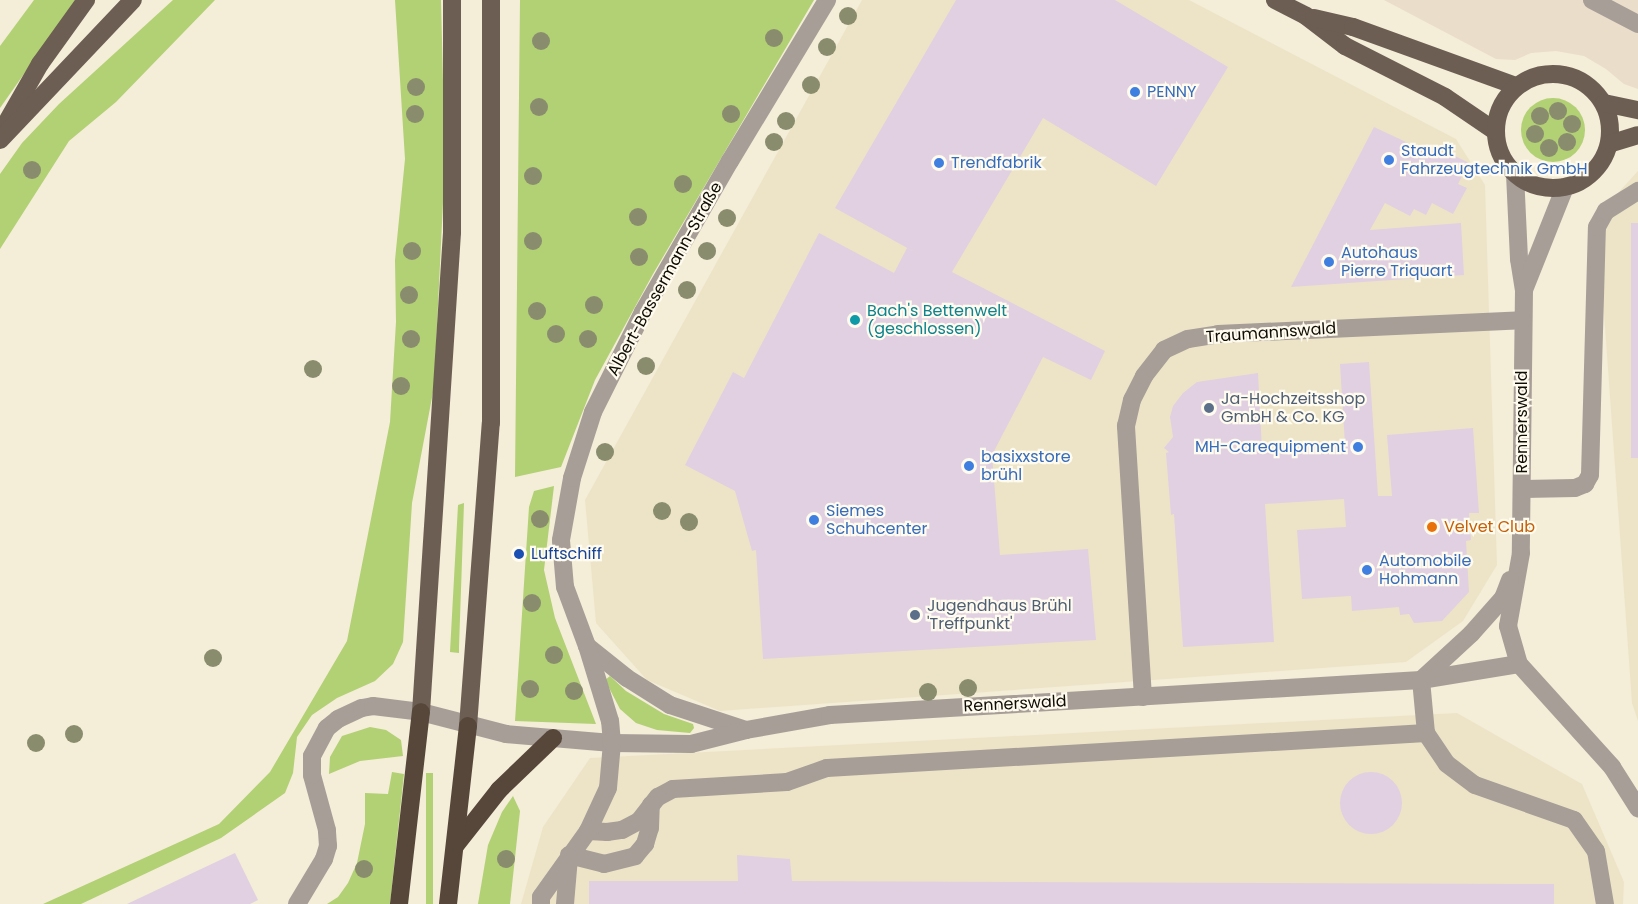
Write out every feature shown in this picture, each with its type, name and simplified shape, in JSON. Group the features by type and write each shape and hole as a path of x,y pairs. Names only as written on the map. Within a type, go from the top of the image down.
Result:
{"highway":[{"path":"399,904 421,712"},
{"path":"448,904 468,726"},
{"path":"455,846 499,790 553,738"}],"main road":[{"path":"0,133 40,64 86,0"},
{"path":"0,140 133,0"},
{"path":"421,712 453,232 452,0"},
{"path":"468,726 491,423 491,0"},
{"path":"1275,0 1306,16 1345,46 1445,97 1495,131"},
{"path":"1306,16 1353,27 1516,86"},
{"path":"1564,74 1587,84 1604,103 1610,123 1609,144 1601,164 1585,178 1565,187 1547,188 1530,183 1515,174 1500,154 1495,131 1497,114 1505,99 1516,86 1539,75 1564,74"},
{"path":"1604,103 1638,110"},
{"path":"1609,144 1638,135"}],"street":[{"name":"Albert-Bassermann-Straße","path":"541,904 541,897 588,831 608,788 612,743 610,721 588,646 565,587 561,540 572,478 593,412 643,312 827,0"},
{"path":"1592,0 1638,24"},
{"name":"Rennerswald","path":"1515,174 1518,249 1524,290 1522,489 1521,553 1508,626 1519,664 1612,767 1638,808"},
{"name":"Rennerswald","path":"1524,290 1565,187"},
{"path":"1522,489 1575,488 1585,484 1590,475 1597,227 1606,211 1638,191"},
{"name":"Traumannswald","path":"1143,697 1126,426 1132,400 1144,376 1164,350 1188,339 1218,334 1522,320"},
{"name":"Rennerswald","path":"1421,680 1471,634 1503,598 1521,553"},
{"name":"Albert-Bassermann-Straße","path":"588,646 627,678 670,705 746,730"},
{"name":"Rennerswald","path":"297,904 324,859 328,846 327,830 311,764 321,735 338,718 362,708 373,706 421,712 506,734 612,743 691,744 746,730 830,715 1421,680 1519,664"},
{"path":"1421,680 1426,733 1447,764 1475,785 1574,820 1596,851 1605,904"},
{"path":"588,831 622,830 639,821 658,796 673,789 787,782 827,768 1426,733"},
{"path":"565,904 569,855 604,864 635,856 645,844 650,828 651,805"}],"shaded area":[{"path":"862,0 1189,0 1456,139 1485,185 1497,565 1463,621 1406,662 720,711 647,680 596,623 585,500"},
{"path":"1384,0 1638,0 1638,89 1624,84 1606,69 1584,56 1556,51 1531,53 1515,60 1496,59"},
{"path":"1638,171 1638,721 1632,703 1597,216"},
{"path":"1457,713 1582,784 1624,882 1623,904 521,904 543,827 590,758"}],"green space":[{"path":"34,0 76,0 0,108 0,46"},
{"path":"173,0 215,0 116,102 69,141 0,249 0,174 22,143 59,104"},
{"path":"395,0 441,0 445,162 434,387 412,503 403,642 393,664 375,681 337,698 312,715 297,737 293,773 285,793 221,838 81,904 43,904 219,824 270,772 347,641 390,422 396,322 395,260 405,159"},
{"path":"520,0 814,0 653,274 595,380 561,467 515,477"},
{"path":"1547,98 1559,98 1576,107 1583,118 1585,130 1583,142 1576,153 1559,162 1547,162 1535,157 1526,148 1521,136 1521,124 1526,112 1535,103"},
{"path":"554,486 544,570 555,618 596,724 515,721 529,507 534,491"},
{"path":"464,503 459,653 450,652 458,505"},
{"path":"610,676 626,691 664,714 693,724 694,728 690,733 657,730 636,723 620,709 605,680"},
{"path":"370,727 386,730 401,740 403,756 360,761 329,774 330,757 342,736"},
{"path":"392,772 404,774 390,904 327,904 338,897 348,883 357,863 365,824 365,793 388,794"},
{"path":"426,773 433,773 433,904 426,904"},
{"path":"513,796 520,811 510,904 478,904 488,845 502,812"}],"building":[{"path":"956,0 1115,0 1228,67 1156,186 1043,118 952,272 1105,351 1091,380 1043,357 992,455 1000,555 1088,549 1096,640 763,659 756,550 752,551 735,491 685,465 733,372 744,378 819,233 894,273 907,248 929,260 835,208"},
{"path":"1374,127 1421,149 1422,146 1442,156 1445,151 1469,163 1458,184 1467,188 1453,214 1432,203 1426,215 1414,209 1410,216 1385,203 1370,230 1461,223 1464,275 1291,287"},
{"path":"1631,223 1638,223 1638,458 1631,458"},
{"path":"1369,362 1378,496 1392,496 1387,435 1473,428 1479,513 1469,513 1471,540 1466,541 1469,592 1442,621 1414,623 1409,614 1400,615 1399,607 1352,611 1351,596 1302,599 1297,530 1346,527 1344,499 1265,504 1274,642 1183,647 1174,514 1171,515 1166,453 1169,452 1164,448 1173,437 1170,417 1173,406 1183,393 1197,382 1258,373 1262,450 1345,445 1340,364"},
{"path":"1365,772 1377,772 1393,781 1400,791 1402,803 1400,815 1393,825 1377,834 1365,834 1354,829 1345,820 1340,809 1340,797 1345,786 1354,777"},
{"path":"235,853 258,900 250,904 127,904"},
{"path":"737,855 790,859 792,881 1554,884 1554,904 589,904 589,881 738,881"}],"place":[{"name":"PENNY","path":"1135,92"},
{"name":"Staudt Fahrzeugtechnik GmbH","path":"1389,160"},
{"name":"Trendfabrik","path":"939,163"},
{"name":"Autohaus Pierre Triquart","path":"1329,262"},
{"name":"Bach's Bettenwelt (geschlossen)","path":"855,320"},
{"name":"Ja-Hochzeitsshop GmbH & Co. KG","path":"1209,408"},
{"name":"MH-Carequipment","path":"1358,447"},
{"name":"basixxstore brühl","path":"969,466"},
{"name":"Siemes Schuhcenter","path":"814,520"},
{"name":"Velvet Club","path":"1432,527"},
{"name":"Luftschiff","path":"519,554"},
{"name":"Automobile Hohmann","path":"1367,570"},
{"name":"Jugendhaus Brühl 'Treffpunkt'","path":"915,615"}]}
